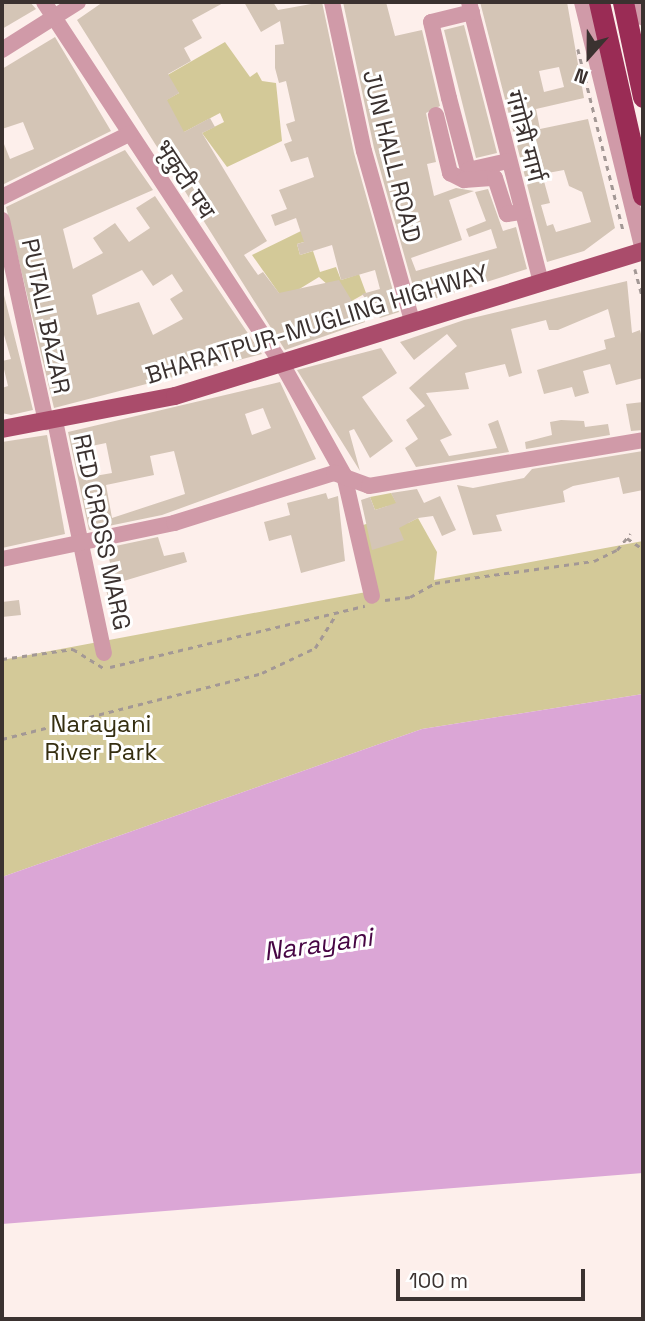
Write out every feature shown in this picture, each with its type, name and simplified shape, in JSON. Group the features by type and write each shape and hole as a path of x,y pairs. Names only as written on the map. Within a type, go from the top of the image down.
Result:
{"highway":[{"path":"599,2 643,195"},
{"path":"623,2 643,97"}],"main road":[{"name":"BHARATPUR-MUGLING HIGHWAY","path":"2,429 50,422 175,396 643,251"}],"street":[{"name":"भृकुटी पथ","path":"44,2 282,363 344,475 372,596"},
{"path":"2,50 78,2"},
{"name":"JUN HALL ROAD","path":"332,2 364,151 412,321"},
{"path":"582,2 643,251"},
{"path":"640,2 643,18"},
{"path":"471,7 431,22 449,98 468,170 508,161"},
{"name":"गंगोत्री मार्ग","path":"471,7 508,161 541,282"},
{"path":"436,116 450,173 464,180 495,178 507,214 522,212"},
{"path":"2,197 129,134"},
{"name":"PUTALI BAZAR","path":"2,220 50,422"},
{"name":"RED CROSS MARG","path":"50,422 84,547 104,653"},
{"path":"2,559 84,547 344,475 369,486 643,440"}],"path":[{"path":"577,44 619,230 635,226"},
{"path":"2,659 74,649 99,668 142,663 359,610 372,596 398,601 435,583 594,561 630,534"},
{"path":"627,538 643,549"},
{"path":"2,739 262,673 309,653 335,616"}],"green space":[{"path":"225,42 250,77 257,72 262,81 276,83 282,141 227,167 202,133 224,122 220,113 169,140 166,100 179,93 164,77"},
{"path":"301,231 327,235 297,244 300,255 313,251 320,272 336,267 341,280 359,274 366,293 348,303 319,277 283,299 252,255"},
{"name":"Narayani River Park","path":"391,493 408,523 418,518 437,552 434,580 643,541 643,694 422,729 2,877 2,660 377,590 360,526 391,516 388,506 375,510 370,497"}],"water":[{"name":"Narayani","path":"643,694 643,1173 2,1224 2,877 422,729"}],"building":[{"path":"2,2 30,2 36,9 2,29"},
{"path":"103,2 225,2 192,20 202,38 184,48 191,61 168,74 179,93 167,100 184,132 210,118 215,127 202,133 267,241 244,255 258,275 263,272 279,293 339,280 365,322 285,350 77,20"},
{"path":"244,2 273,2 278,10 322,2 354,153 399,312 380,318 362,294 380,289 375,270 341,280 332,245 300,255 297,244 304,242 296,218 275,226 271,215 287,209 279,190 314,177 308,157 291,162 284,144 292,141 286,124 295,121 286,81 279,83 275,68 275,45 284,44 280,21 261,32"},
{"path":"343,2 386,2 395,36 422,30 440,106 426,113 436,162 427,164 434,196 456,188 474,191 449,200 462,240 411,258 416,271 497,248 491,229 469,237 466,229 486,221 475,192 488,189 503,231 516,227 527,269 418,304 374,148"},
{"path":"480,2 567,2 584,98 536,109 540,129 588,119 615,228 584,251 547,262","holes":["559,67 564,87 544,92 539,71","564,170 569,186 582,192 591,222 556,232 553,224 547,226 541,205 550,203 542,174"]},
{"path":"464,25 497,153 476,158 444,30"},
{"path":"55,37 111,131 2,185 2,139 10,159 34,149 23,122 2,129 2,69"},
{"path":"125,150 153,190 63,229 73,269 103,253 93,238 115,223 129,242 150,228 136,208 155,196 262,354 54,408 6,207","holes":["142,270 153,286 172,274 183,291 170,299 183,319 153,335 139,302 97,315 92,295"]},
{"path":"627,281 632,333 640,330 643,342 643,378 616,385 610,364 583,371 589,393 575,397 572,387 544,394 537,370 606,349 604,340 615,337 608,309 558,330 549,330 546,320 511,329 522,373 509,377 505,364 465,373 469,389 426,393 452,435 440,440 449,456 497,448 488,424 498,420 509,452 416,467 405,448 418,439 406,420 425,406 409,388 457,346 447,334 414,360 400,342 464,320"},
{"path":"2,287 33,410 11,415 2,413 2,388 8,386 2,361 11,359 2,328"},
{"path":"381,348 397,373 362,397 393,441 370,458 354,429 349,431 360,471 297,370"},
{"path":"280,382 316,459 162,515 89,530 68,432","holes":["263,408 271,428 252,435 245,414","106,443 112,473 89,477 82,448","174,451 185,494 112,518 106,485 154,475 150,456"]},
{"path":"643,402 643,430 631,431 626,404"},
{"path":"584,421 585,427 608,424 610,435 526,449 525,442 552,435 550,422"},
{"path":"47,435 65,534 2,548 2,442"},
{"path":"643,451 643,490 623,494 619,477 573,486 563,491 565,502 496,515 502,531 473,535 457,485 473,488 524,478 532,469"},
{"path":"417,489 424,503 440,496 456,530 442,536 433,516 418,518 399,528 404,540 372,550 361,500 370,497 375,510 396,503 391,493"},
{"path":"326,493 328,499 338,496 345,561 301,573 291,535 269,541 264,522 290,515 287,503"},
{"path":"158,537 164,556 184,552 187,562 117,583 124,608 113,612 104,584 115,581 106,548"},
{"path":"19,600 21,615 2,617 2,602"}]}
